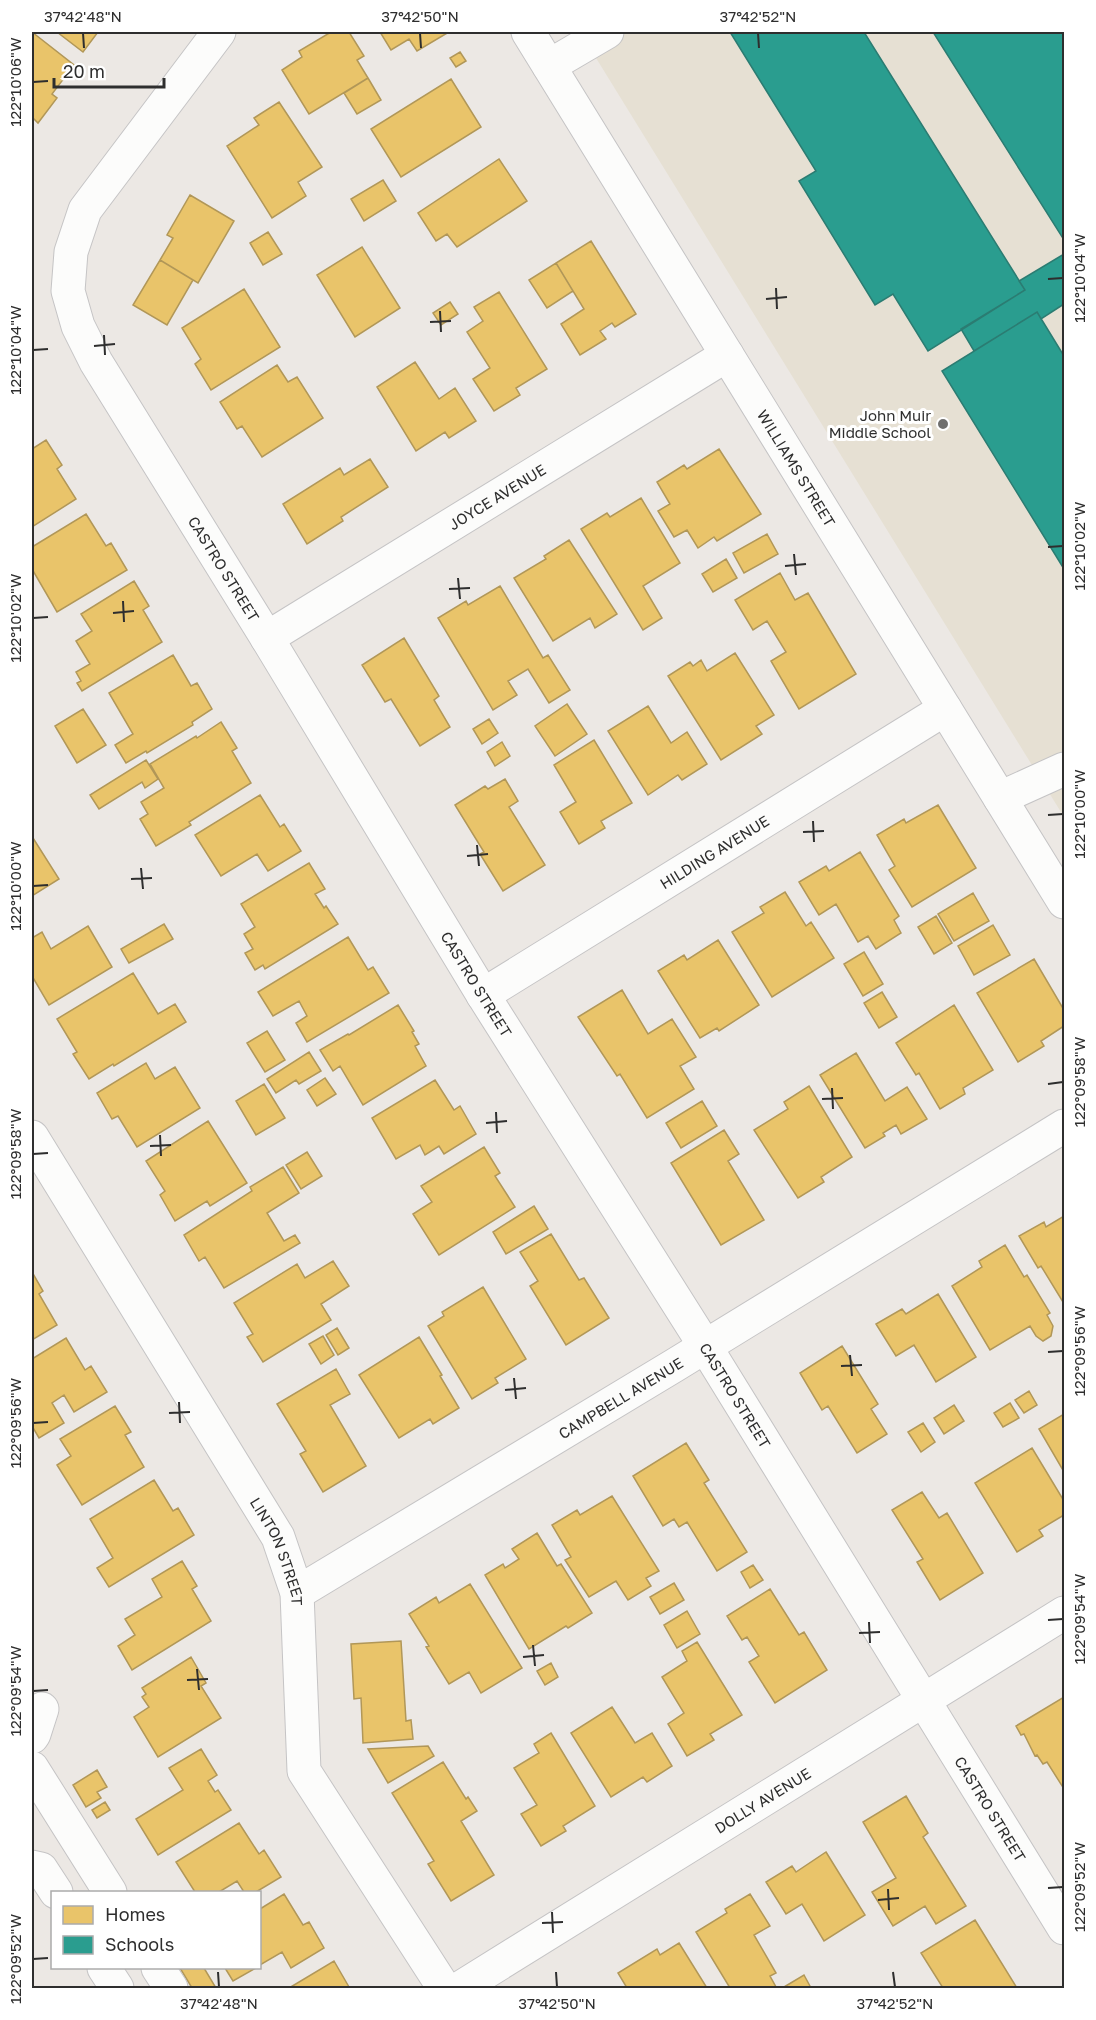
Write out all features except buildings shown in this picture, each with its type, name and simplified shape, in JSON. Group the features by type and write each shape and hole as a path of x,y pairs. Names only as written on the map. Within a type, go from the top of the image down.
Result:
{"street":[{"name":"CASTRO STREET","path":"219,32 85,210 71,252 68,291 78,326 96,362 267,638 483,995 705,1346 1065,1928"},
{"name":"WILLIAMS STREET","path":"528,32 1063,898"},
{"path":"549,66 608,32"},
{"name":"JOYCE AVENUE","path":"267,638 727,355"},
{"name":"HILDING AVENUE","path":"483,995 945,710"},
{"path":"1000,798 1065,768"},
{"name":"CAMPBELL AVENUE","path":"297,1593 1065,1126"},
{"name":"LINTON STREET","path":"32,1137 278,1537 297,1593 304,1771 444,1989"},
{"name":"DOLLY AVENUE","path":"460,1989 1065,1613"},
{"path":"32,1768 109,1891"},
{"path":"32,1867 41,1869 55,1891"},
{"path":"105,1969 117,1989"},
{"path":"159,1969 171,1989"}],"shaded area":[{"name":"John Muir Middle School","path":"580,32 1064,32 1064,817"}],"place":[{"name":"John Muir Middle School","path":"943,424"}]}
